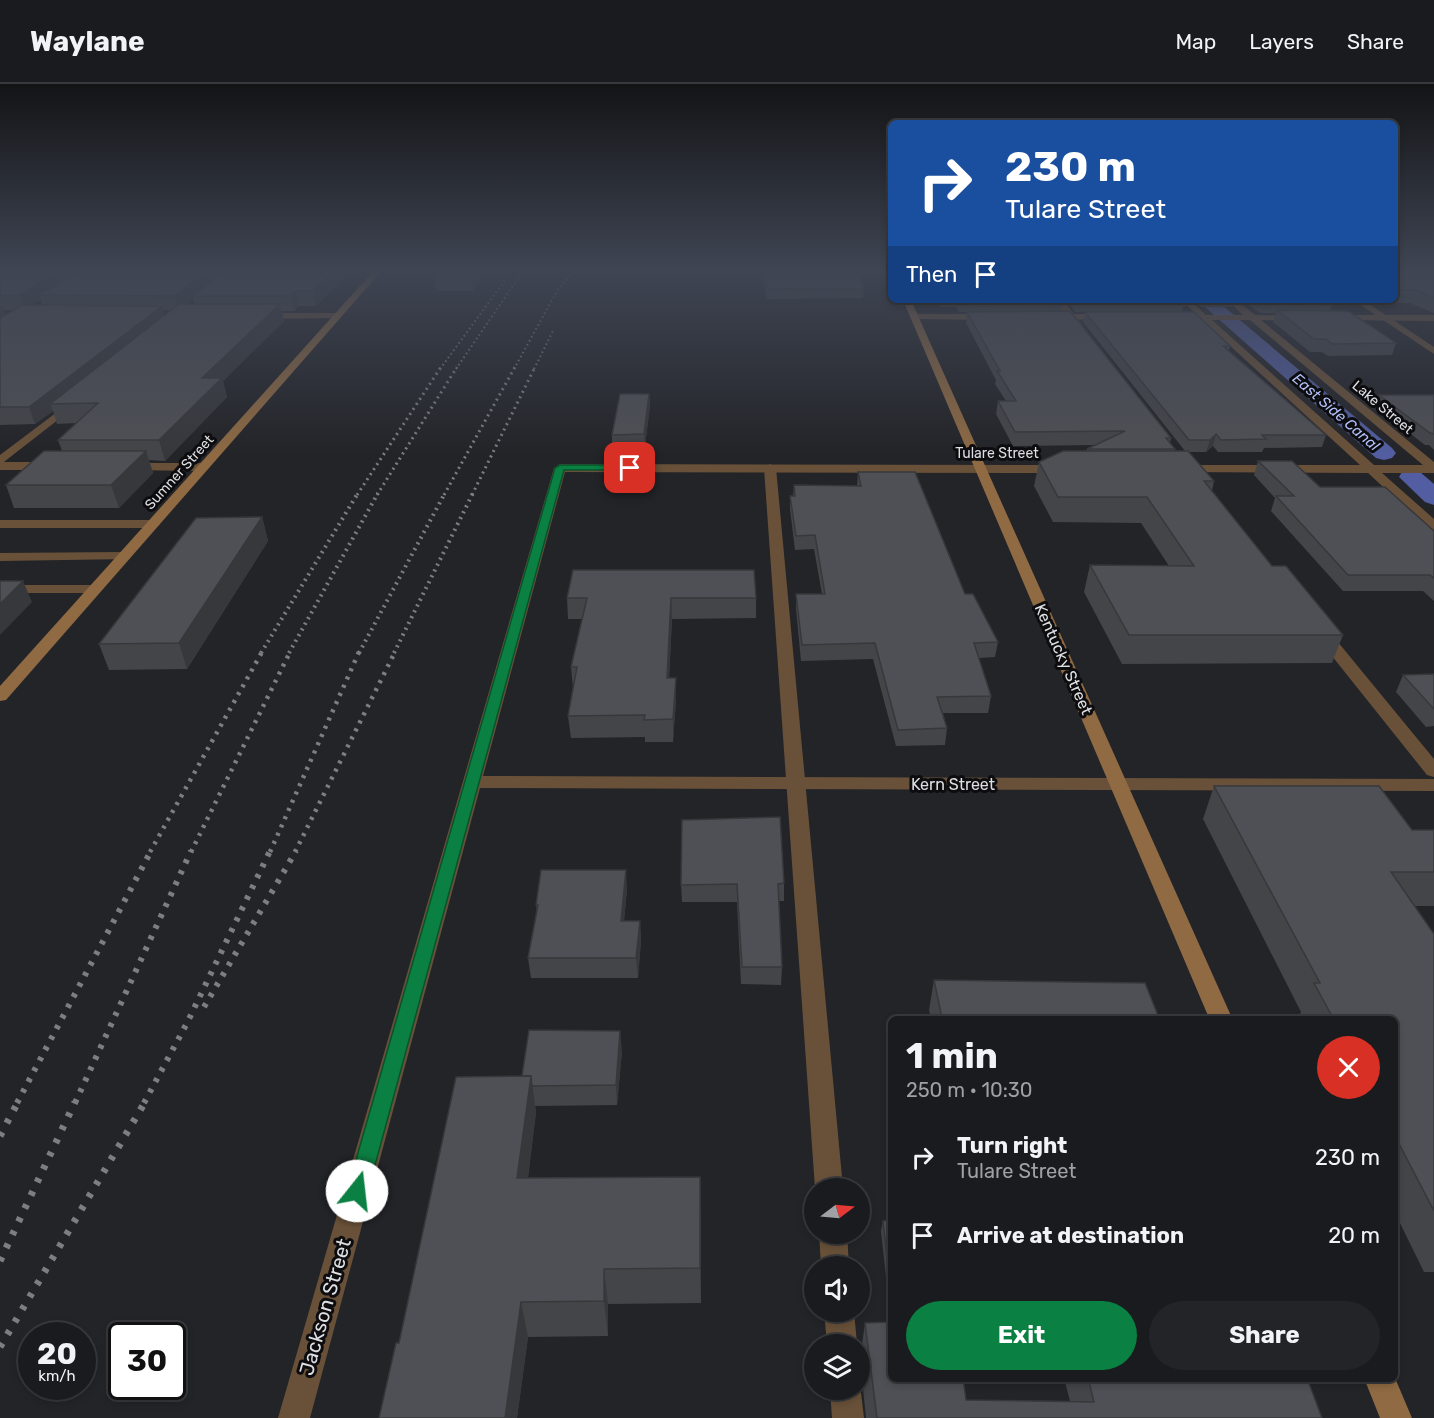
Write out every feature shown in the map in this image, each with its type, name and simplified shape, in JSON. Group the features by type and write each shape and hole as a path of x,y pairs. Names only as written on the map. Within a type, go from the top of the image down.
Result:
{"street":[{"name":"Sumner Street","path":"0,696 325,330"},
{"name":"Kentucky Street","path":"921,330 1220,1016"},
{"path":"1082,330 1092,344"},
{"path":"1218,330 1434,526"},
{"name":"Lake Street","path":"1267,330 1434,469"},
{"path":"1403,330 1434,351"},
{"path":"0,461 82,396"},
{"path":"1176,451 1204,487"},
{"path":"0,466 56,466"},
{"path":"113,467 204,467"},
{"name":"Tulare Street","path":"560,468 1074,469"},
{"name":"Jackson Street","path":"294,1418 560,468"},
{"path":"770,468 828,1178"},
{"path":"1167,469 1434,469"},
{"path":"0,524 153,524"},
{"path":"0,557 124,556"},
{"path":"0,589 95,589"},
{"path":"1316,625 1434,771"},
{"name":"Kern Street","path":"472,782 1434,785"},
{"path":"1381,1382 1396,1418"},
{"path":"847,1400 848,1418"}],"building":[{"path":"0,330 130,330 29,407 0,407"},
{"path":"145,330 252,330 202,378 222,378 159,440 58,440 98,403 50,404"},
{"path":"977,330 1085,330 1171,438 1166,438 1175,449 1087,449 1125,431 1015,432 998,401 1016,401 997,371 1000,371"},
{"path":"1100,330 1213,330 1230,346 1223,346 1326,435 1262,435 1266,439 1221,440 1216,434 1210,440 1189,440"},
{"path":"1303,330 1377,330 1396,343 1332,344 1326,339 1314,339"},
{"path":"620,394 649,394 644,434 612,435"},
{"path":"1379,395 1434,395 1434,434 1430,433"},
{"path":"44,451 146,451 111,485 6,485"},
{"path":"1063,451 1188,451 1214,481 1204,481 1272,566 1286,566 1343,635 1129,635 1090,565 1194,566 1147,497 1058,497 1039,462"},
{"path":"1258,461 1292,461 1320,487 1385,487 1434,531 1434,578 1430,575 1348,575 1276,496 1294,496"},
{"path":"858,472 915,472 965,594 973,594 998,642 974,643 991,696 937,697 947,728 898,730 875,643 802,645 796,594 825,594 815,535 796,536 790,496 795,496 794,485 861,486"},
{"path":"262,517 179,643 99,644 196,518"},
{"path":"573,570 754,570 756,598 671,598 667,678 676,678 673,719 644,720 645,715 568,716 577,667 571,667 587,598 567,598"},
{"path":"0,581 23,581 0,604"},
{"path":"1434,674 1434,709 1403,675"},
{"path":"1214,786 1379,786 1412,830 1434,830 1434,872 1391,872 1434,934 1434,1211 1398,1142 1398,1016 1332,1016 1314,983 1320,983"},
{"path":"780,817 784,883 778,884 782,967 742,967 737,884 681,885 682,820"},
{"path":"541,870 626,870 621,921 640,921 636,958 528,958 538,905 536,905"},
{"path":"934,980 1145,983 1158,1016 942,1016"},
{"path":"529,1030 620,1031 616,1085 532,1086 531,1076 522,1076"},
{"path":"531,1076 517,1178 700,1177 700,1268 604,1269 604,1301 521,1302 505,1418 379,1418 396,1343 399,1343 456,1077"},
{"path":"888,1220 888,1267 883,1221"},
{"path":"888,1322 888,1382 964,1382 966,1400 1094,1402 1089,1382 1308,1382 1322,1418 877,1418 870,1363 870,1334 866,1334 865,1323"}],"waterway":[{"name":"East Side Canal","path":"1241,330 1384,453"},
{"name":"East Side Canal","path":"1411,477 1434,497"}],"railway":[{"path":"440,369 468,330"},
{"path":"456,369 482,330"},
{"path":"514,369 535,330"},
{"path":"535,367 553,330"},
{"path":"357,495 441,367"},
{"path":"377,495 457,367"},
{"path":"444,495 515,367"},
{"path":"472,495 535,367"},
{"path":"261,653 358,493"},
{"path":"289,653 378,493"},
{"path":"359,653 445,493"},
{"path":"394,653 473,493"},
{"path":"150,852 262,652"},
{"path":"191,852 290,652"},
{"path":"270,852 359,652"},
{"path":"295,852 395,652"},
{"path":"17,1103 151,851"},
{"path":"75,1103 191,851"},
{"path":"144,1103 187,1023 270,851"},
{"path":"204,1007 296,851"},
{"path":"0,1136 18,1102"},
{"path":"0,1261 75,1102"},
{"path":"0,1347 145,1102"}],"route":[{"path":"357,1191 560,468 630,468"}]}
